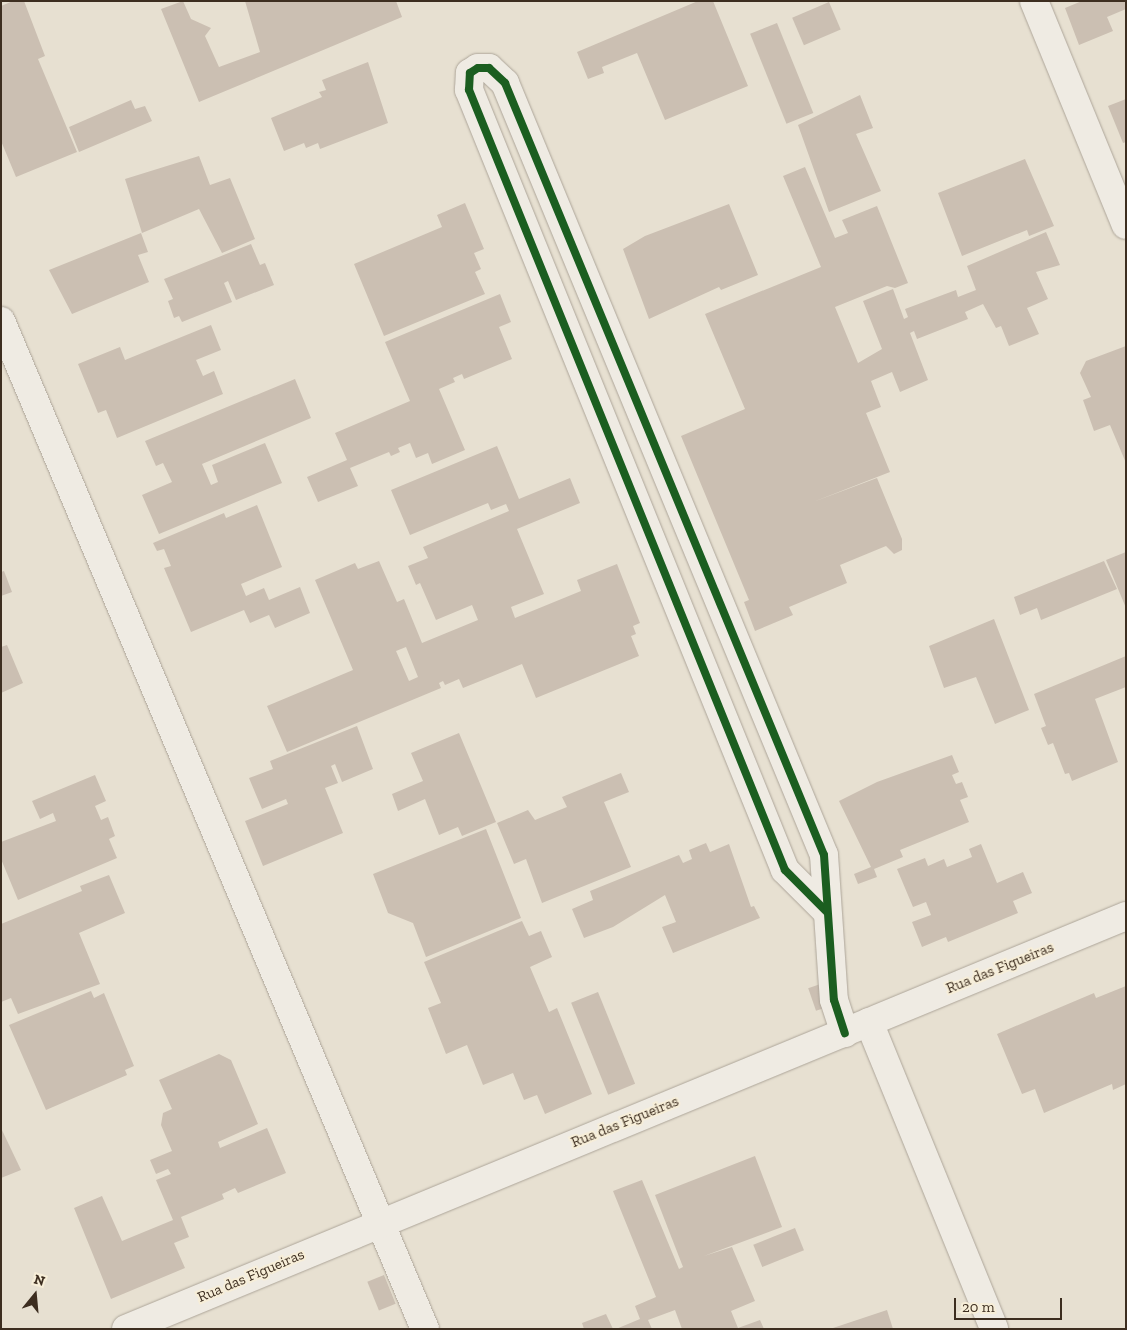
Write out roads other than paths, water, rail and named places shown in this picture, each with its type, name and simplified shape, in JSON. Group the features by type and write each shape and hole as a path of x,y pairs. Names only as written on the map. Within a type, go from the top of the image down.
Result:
{"street":[{"path":"1034,1 1126,224"},
{"path":"826,911 785,870 469,90 470,72 478,68 490,68 505,83 704,560 824,855 826,911 834,1000 857,1027 994,1329"},
{"path":"1,321 425,1329"},
{"path":"665,575 704,560"},
{"name":"Rua das Figueiras","path":"126,1329 380,1221 1126,916"}]}
